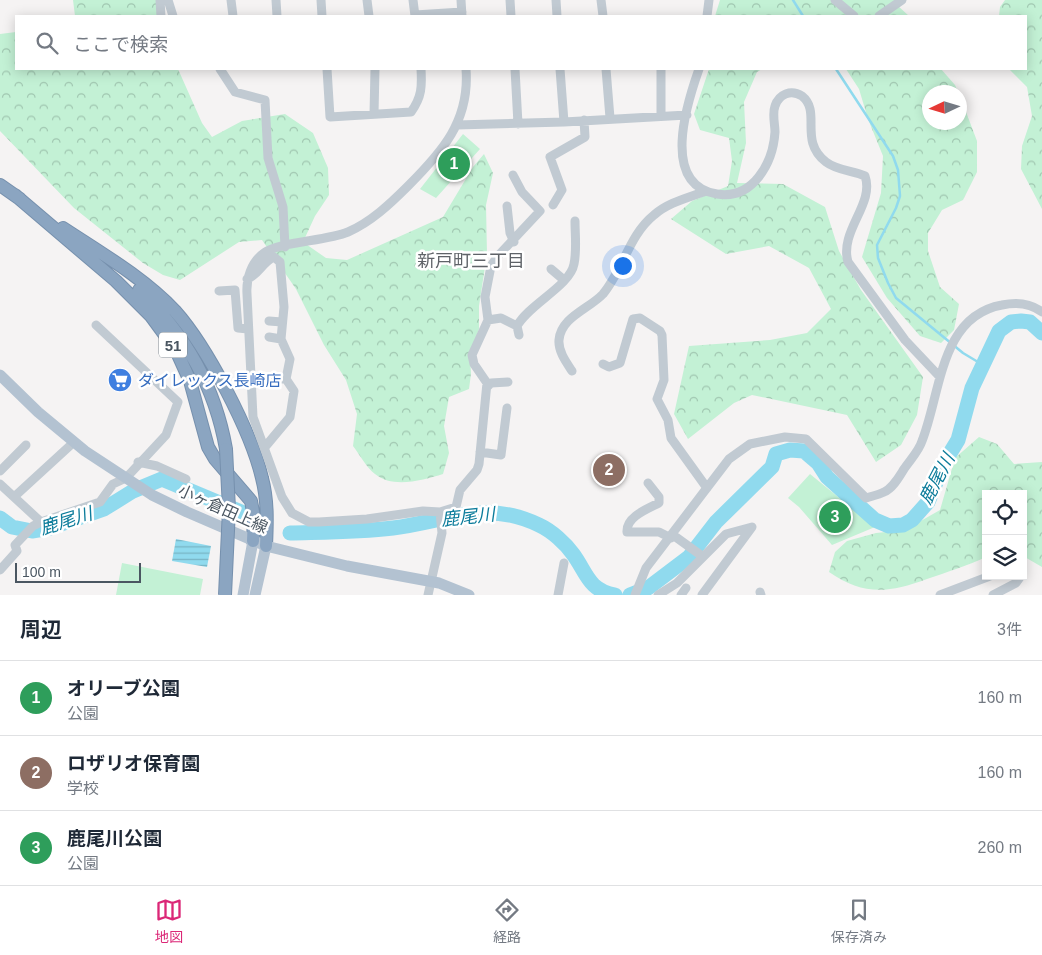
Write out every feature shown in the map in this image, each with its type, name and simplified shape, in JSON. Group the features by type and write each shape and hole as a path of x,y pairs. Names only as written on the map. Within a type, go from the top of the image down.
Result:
{"highway":[{"name":"51","path":"0,184 111,260 157,295 174,311 201,347 244,430 262,476 267,509 266,546"},
{"name":"51","path":"14,194 116,281 151,316 176,350 190,381 208,446 215,459 251,501 254,517 253,541"},
{"name":"51","path":"61,226 126,277 155,305 179,334 198,364 212,395 226,449 229,509 225,595"}],"main road":[{"name":"小ヶ倉田上線","path":"0,376 38,412 74,442 152,495 266,546 347,566 430,582 469,595"},
{"name":"51","path":"243,595 253,541"},
{"name":"51","path":"255,595 266,546"}],"street":[{"path":"160,0 162,15"},
{"path":"168,0 173,15"},
{"path":"231,0 233,15"},
{"path":"276,0 278,15"},
{"path":"320,0 322,15"},
{"path":"367,0 369,15"},
{"path":"412,0 415,15 462,14 461,0"},
{"path":"510,0 511,15"},
{"path":"556,0 557,15"},
{"path":"601,0 603,15"},
{"path":"707,15 709,0"},
{"path":"834,0 853,15"},
{"path":"880,15 902,0"},
{"path":"221,70 235,92 265,100 268,158 283,207 285,247"},
{"path":"327,70 330,117 411,112 419,101 422,85 421,70"},
{"path":"374,114 375,70"},
{"path":"466,70 466,92 457,126 440,155 395,200 369,221 348,232 319,241 263,253 247,279 253,417 287,506 292,513 308,522 367,519 424,511 440,512 456,507 460,490 477,470 480,452 487,387 484,376 474,364 472,355 488,320 486,297 491,266 497,257 514,242 540,212 522,192 513,175"},
{"path":"515,70 518,124"},
{"path":"560,70 564,122"},
{"path":"606,70 610,118"},
{"path":"661,70 661,115"},
{"path":"700,70 682,137 683,161 692,180 706,191 722,195 732,194 753,185 764,171 771,149 775,131 774,110 777,102 782,95 789,93 802,96 810,106 810,134 814,149 827,163 865,176 868,183 867,192 845,252 848,262 905,340 939,376"},
{"path":"457,126 687,115"},
{"path":"553,205 562,190 550,157 585,137 584,120"},
{"path":"572,371 560,349 559,340 566,324 599,298 609,286 634,238 653,215 670,204 706,191"},
{"path":"507,206 510,233 514,242"},
{"path":"488,320 501,318 518,330 539,301 564,280 574,265 575,221"},
{"path":"247,279 255,275 267,260 274,257 280,262 284,307 281,339 290,359 286,379 294,391 290,418 265,447"},
{"path":"550,269 564,280"},
{"path":"219,291 235,290 238,328 248,329"},
{"path":"635,595 646,568 672,537 729,459 750,444 772,438 796,437 806,439 815,446 824,459 866,498 885,492 897,480 922,443 932,410 939,376 948,353 960,331 986,308 1019,303 1027,304 1042,312"},
{"path":"603,364 609,367 620,363 633,319 640,318 660,331 662,335 664,380 657,400 668,420 671,438 707,488"},
{"path":"269,321 282,322"},
{"path":"0,570 17,551 15,545 36,524 100,502 113,484 131,481 138,462 166,434 178,402 96,325"},
{"path":"269,338 281,339"},
{"path":"274,379 286,379"},
{"path":"487,387 494,382 508,382"},
{"path":"480,452 501,456 507,408"},
{"path":"14,497 74,442"},
{"path":"0,471 26,445"},
{"path":"138,462 157,466 186,479"},
{"path":"648,483 659,497 659,503 634,518 628,524 627,532 659,532 672,537 702,556"},
{"path":"0,484 14,497 36,524"},
{"path":"428,595 442,533 440,512"},
{"path":"658,595 677,583 726,534 752,527 702,595"},
{"path":"558,595 564,563"},
{"path":"940,595 982,579"},
{"path":"993,595 1019,580"}],"green space":[{"path":"73,0 165,0 161,5 164,15 75,15"},
{"path":"720,0 898,0 897,5 908,15 715,15"},
{"path":"1005,0 1042,0 1042,209 1021,169 1022,146 1032,116 1027,87 1010,70 1027,70 1027,15 999,15 1000,7"},
{"path":"15,32 15,70 178,70 202,123 212,137 242,121 285,114 313,133 328,168 329,195 315,216 303,242 326,258 347,260 443,217 473,167 484,154 493,173 486,205 487,254 479,306 479,329 470,355 471,374 469,389 449,397 444,426 449,453 443,474 408,482 390,481 382,479 366,464 353,446 357,414 346,380 324,345 296,289 262,240 239,242 180,280 163,275 143,263 74,208 0,131 0,34"},
{"path":"709,70 760,70 757,72 744,102 746,143 737,183 783,184 825,207 839,251 861,290 923,377 917,415 901,445 876,462 847,415 752,395 734,403 688,439 674,414 689,346 770,340 807,333 831,309 809,268 769,246 726,254 671,219 692,201 728,186 732,161 729,138 700,130 694,114"},
{"path":"847,70 942,70 955,85 922,85 922,130 967,130 967,115 977,141 977,172 963,200 942,210 928,233 928,251 940,287 959,304 954,330 941,343 920,336 887,298 862,257 881,193 883,156 868,119 859,89"},
{"path":"463,134 480,149 436,198 420,189"},
{"path":"979,437 997,444 1014,464 1042,462 1042,567 1027,558 1027,490 982,490 982,559 913,584 887,589 875,590 853,585 829,572 835,552 847,541 876,533 905,530 940,510 955,458"},
{"path":"810,474 875,527 832,545 799,507 788,498"},
{"path":"122,563 203,579 200,595 116,595"}],"water":[{"path":"176,539 211,546 207,567 172,561"}],"waterway":[{"path":"793,0 802,15"},
{"path":"837,70 893,156 898,170 900,196 877,245 878,258 888,283 896,298 963,353 983,365"},
{"name":"鹿尾川","path":"630,595 648,588 689,557 716,522 772,467 776,454 790,450 804,451 818,463 827,477 875,520 889,526 903,525 912,520 928,502 944,463 958,440 972,388 999,331 1011,322 1021,321 1030,322 1042,333"},
{"name":"鹿尾川","path":"0,518 12,527 32,531 50,528 104,509 133,491 162,479 241,512"},
{"name":"鹿尾川","path":"290,533 342,532 393,528 466,514 484,513 519,517 539,525 558,538 570,550 589,580 599,589 615,595"}],"place":[{"name":"オリーブ公園","path":"454,164"},
{"name":"ダイレックス長崎店","path":"120,380"},
{"name":"ロザリオ保育園","path":"609,470"},
{"name":"鹿尾川公園","path":"835,517"}],"district":[{"name":"新戸町三丁目","path":"471,261"}]}
